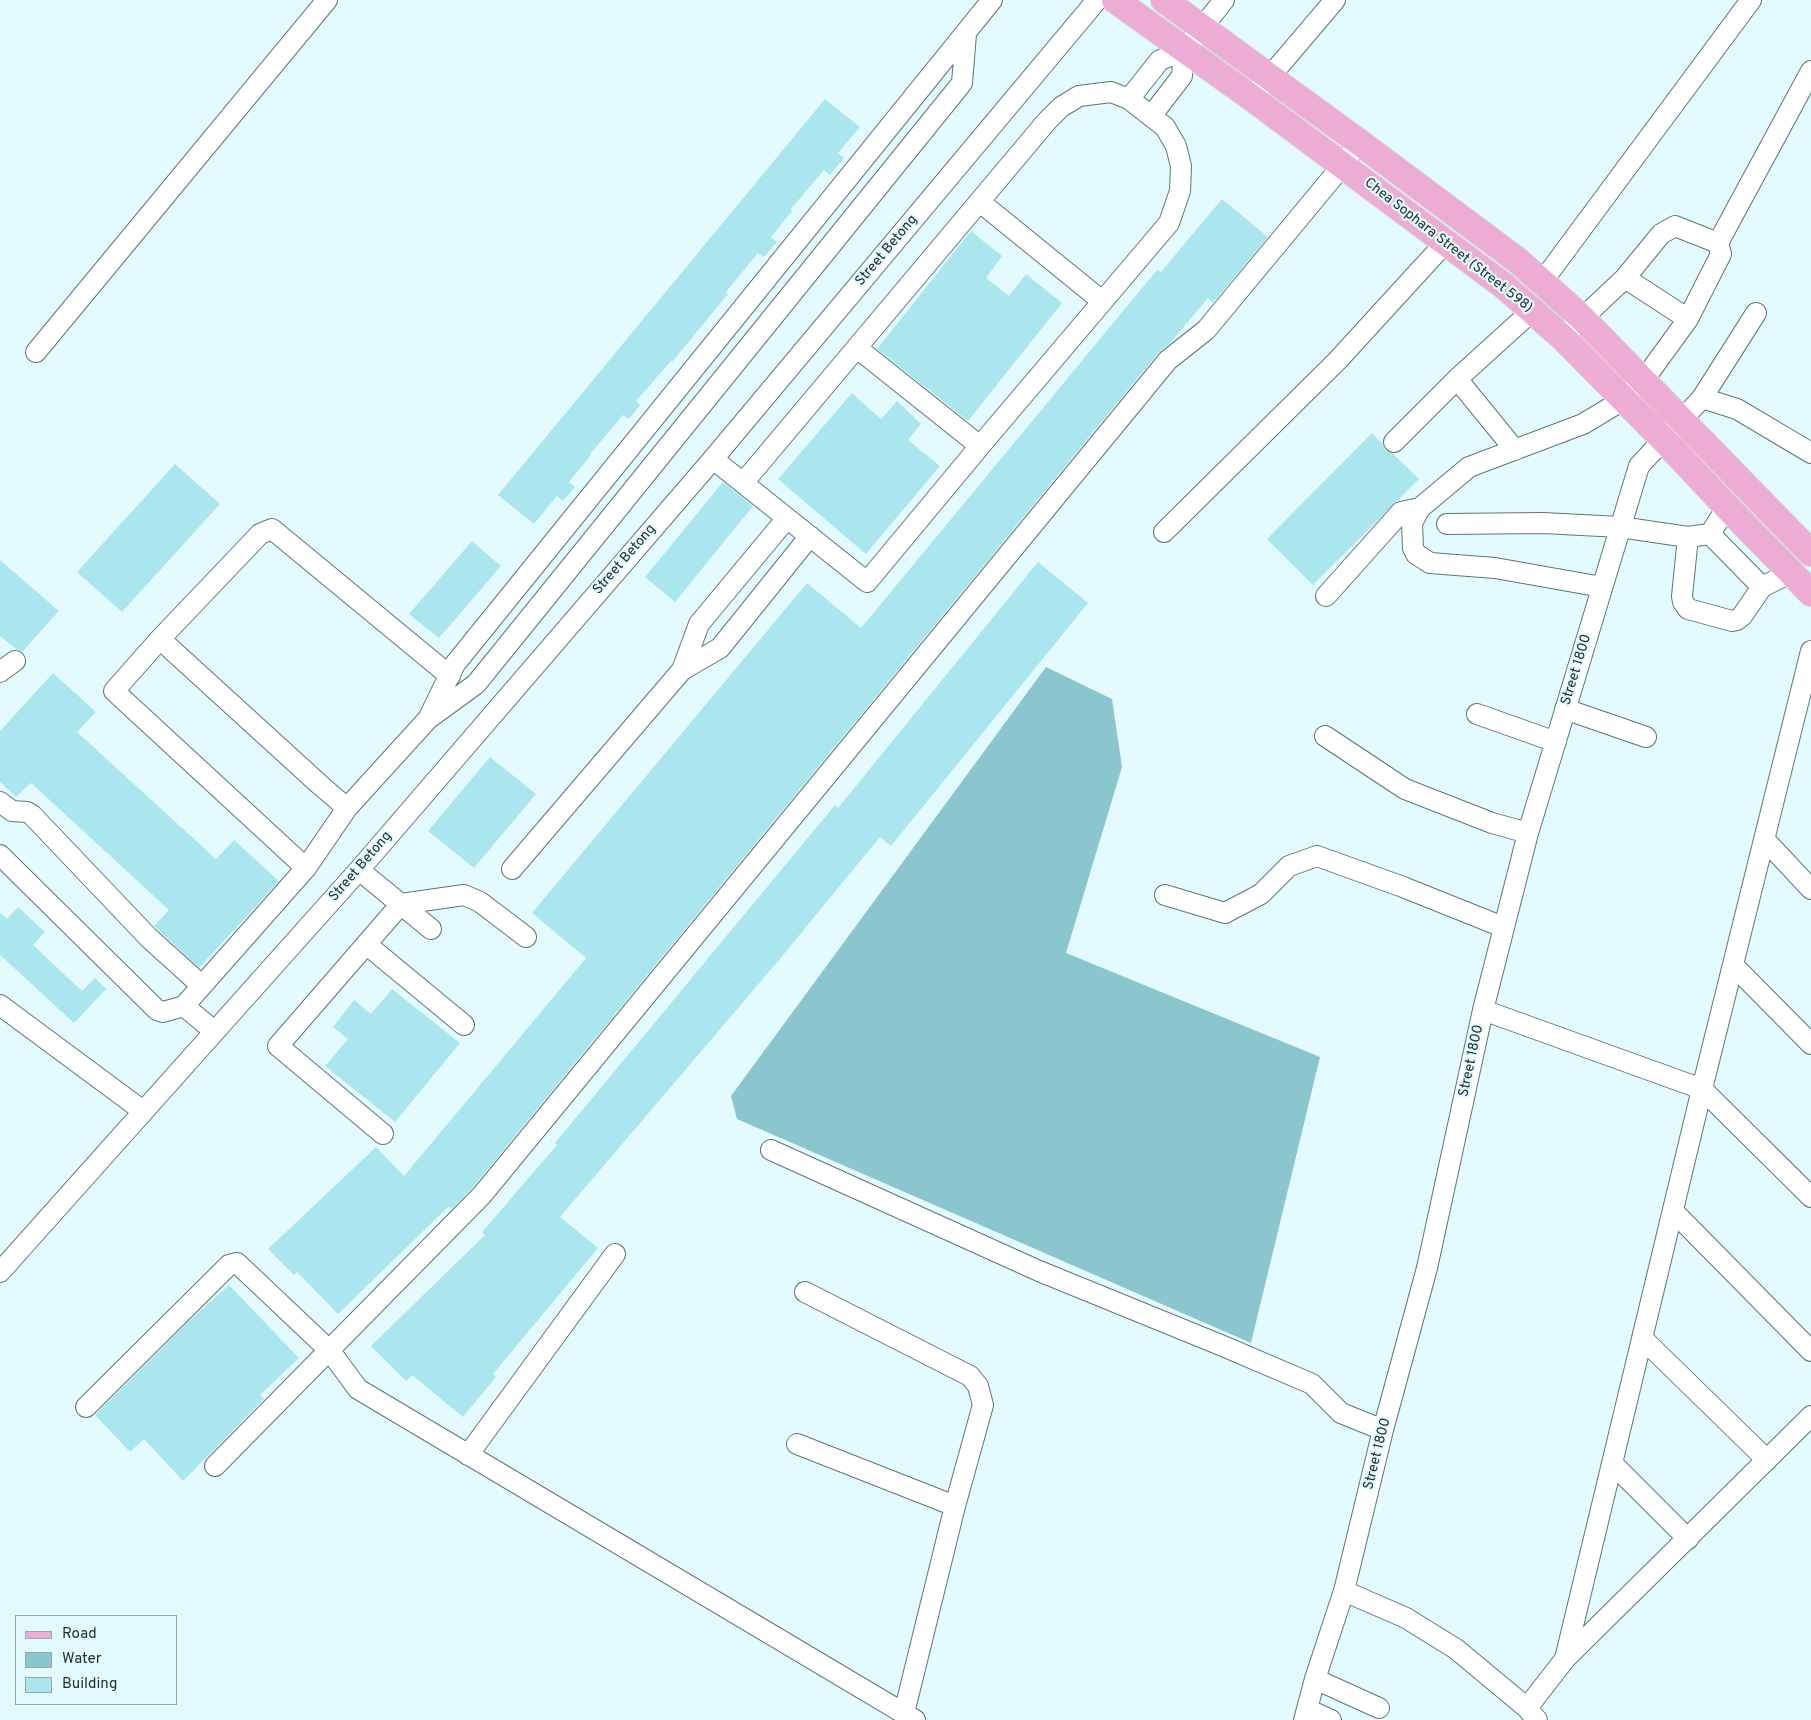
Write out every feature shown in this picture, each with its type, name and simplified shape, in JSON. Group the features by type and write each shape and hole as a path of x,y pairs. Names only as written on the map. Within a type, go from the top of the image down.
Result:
{"main road":[{"name":"Chea Sophara Street (Street 598)","path":"1164,0 1359,142 1516,260 1542,282 1582,318 1811,553"},
{"name":"Chea Sophara Street (Street 598)","path":"1130,4 1184,50 1252,98 1504,286 1563,338 1811,593"}],"street":[{"path":"36,352 327,0"},
{"path":"428,719 456,664 992,0"},
{"name":"Street Betong","path":"0,1272 359,870 713,459 1097,0"},
{"path":"1129,99 1160,60 1184,50 1224,0"},
{"path":"1252,98 1335,0"},
{"path":"1542,282 1751,0"},
{"path":"0,855 157,1010 162,1012 184,1006 306,868 347,808 428,719 476,684 962,83 966,34"},
{"path":"1152,115 1182,76 1184,50"},
{"path":"1602,587 1495,568 1430,563 1416,554 1413,548 1412,524 1420,508 1469,468 1583,424 1624,400 1644,381 1688,318 1721,254 1718,243 1811,71"},
{"path":"713,459 867,582 1169,223 1180,190 1181,166 1176,146 1165,127 1129,99 1111,92 1080,96 1061,107 1047,121 744,483"},
{"path":"216,1466 482,1195 1168,360 1206,330 1342,166 1359,142"},
{"path":"980,202 1102,301"},
{"path":"1563,338 1625,278 1661,234 1675,226 1718,243"},
{"path":"1164,532 1337,361 1446,242"},
{"path":"1625,278 1688,318"},
{"path":"748,302 772,319"},
{"path":"1394,442 1457,378 1532,311"},
{"name":"Street 1800","path":"1305,1715 1344,1591 1383,1430 1427,1268 1503,927 1528,833 1639,466 1702,398 1756,313"},
{"path":"857,348 980,446"},
{"path":"1457,378 1515,450"},
{"path":"1702,398 1737,410 1811,453"},
{"path":"616,465 639,482"},
{"path":"1326,596 1401,512 1420,508"},
{"path":"1447,524 1543,523 1620,527 1688,537 1710,534 1727,508"},
{"path":"682,670 699,624 787,518"},
{"path":"306,868 114,691 160,639 260,534 272,529 450,676"},
{"path":"1710,534 1762,587"},
{"path":"512,869 682,670 720,648 810,536"},
{"path":"1688,537 1682,596 1683,602 1688,609 1732,621 1736,620 1742,616 1762,587 1790,573"},
{"path":"160,639 347,808"},
{"path":"1565,1659 1702,1089 1811,651"},
{"path":"1565,710 1646,737"},
{"path":"1477,714 1556,742"},
{"path":"1325,736 1405,789 1450,808 1528,833"},
{"path":"0,802 12,811 26,812 32,815 149,938 202,985"},
{"path":"1765,840 1811,888"},
{"path":"1165,895 1225,913 1261,894 1289,866 1317,856 1403,887 1503,927"},
{"path":"359,870 431,928"},
{"path":"383,1134 278,1046 401,904 464,895 480,902 526,937"},
{"path":"366,944 464,1026"},
{"path":"1733,965 1811,1044"},
{"path":"0,1005 143,1111"},
{"path":"184,1006 214,1031"},
{"path":"1484,1010 1702,1089 1811,1197"},
{"path":"771,1150 1039,1271 1312,1384 1341,1413 1383,1430"},
{"path":"1673,1211 1811,1351"},
{"path":"468,1454 615,1254"},
{"path":"86,1407 229,1265 237,1263 330,1351 358,1389 910,1717 955,1506 983,1405 978,1386 970,1376 805,1292"},
{"path":"1642,1338 1767,1460"},
{"path":"1344,1591 1406,1618 1456,1649 1532,1714 1565,1659 1767,1460 1807,1428"},
{"path":"797,1444 955,1506"},
{"path":"1612,1463 1688,1539"},
{"path":"1315,1680 1378,1708"},
{"path":"1305,1715 1331,1720"}],"water":[{"path":"1046,667 1112,699 1122,767 1066,953 1320,1057 1251,1343 737,1119 731,1096"}],"building":[{"path":"825,99 860,127 838,153 844,158 830,175 824,170 791,209 792,211 771,237 777,242 764,257 758,253 726,292 728,294 672,362 636,401 640,405 629,419 623,415 590,454 569,482 575,487 563,501 557,496 534,524 498,495"},
{"path":"1222,199 1268,237 1213,303 1208,298 1171,342 1159,352 473,1187 452,1209 449,1206 338,1314 297,1272 294,1275 268,1249 376,1147 404,1176 586,958 532,913 807,583 861,628 1157,270 1161,272"},
{"path":"971,231 1002,256 986,278 1009,296 1026,274 1062,303 968,421 877,349"},
{"path":"852,393 881,419 897,401 921,424 908,440 940,466 866,554 778,479"},
{"path":"1372,433 1382,443 1386,451 1393,454 1419,479 1313,585 1267,539"},
{"path":"175,464 220,504 122,612 77,572"},
{"path":"723,482 753,506 675,602 645,577"},
{"path":"472,541 501,566 439,638 409,614"},
{"path":"0,560 59,611 22,652 0,636"},
{"path":"1038,562 1088,603 891,846 880,837 779,960 560,1217 598,1248 493,1374 496,1377 463,1417 412,1375 406,1381 371,1346 485,1235 482,1232 557,1145 555,1143 835,805 838,808"},
{"path":"53,673 96,712 77,732 216,859 234,840 279,881 199,968 154,926 169,910 31,783 16,797 0,782 0,731"},
{"path":"490,757 536,794 474,868 428,831"},
{"path":"18,907 45,932 33,945 82,991 95,978 106,989 74,1023 0,955 0,913 7,919"},
{"path":"392,989 460,1043 395,1122 325,1066 348,1039 333,1027 354,1000 371,1014"},
{"path":"229,1285 299,1358 260,1395 264,1399 183,1481 144,1439 130,1452 95,1415 188,1322"}]}
